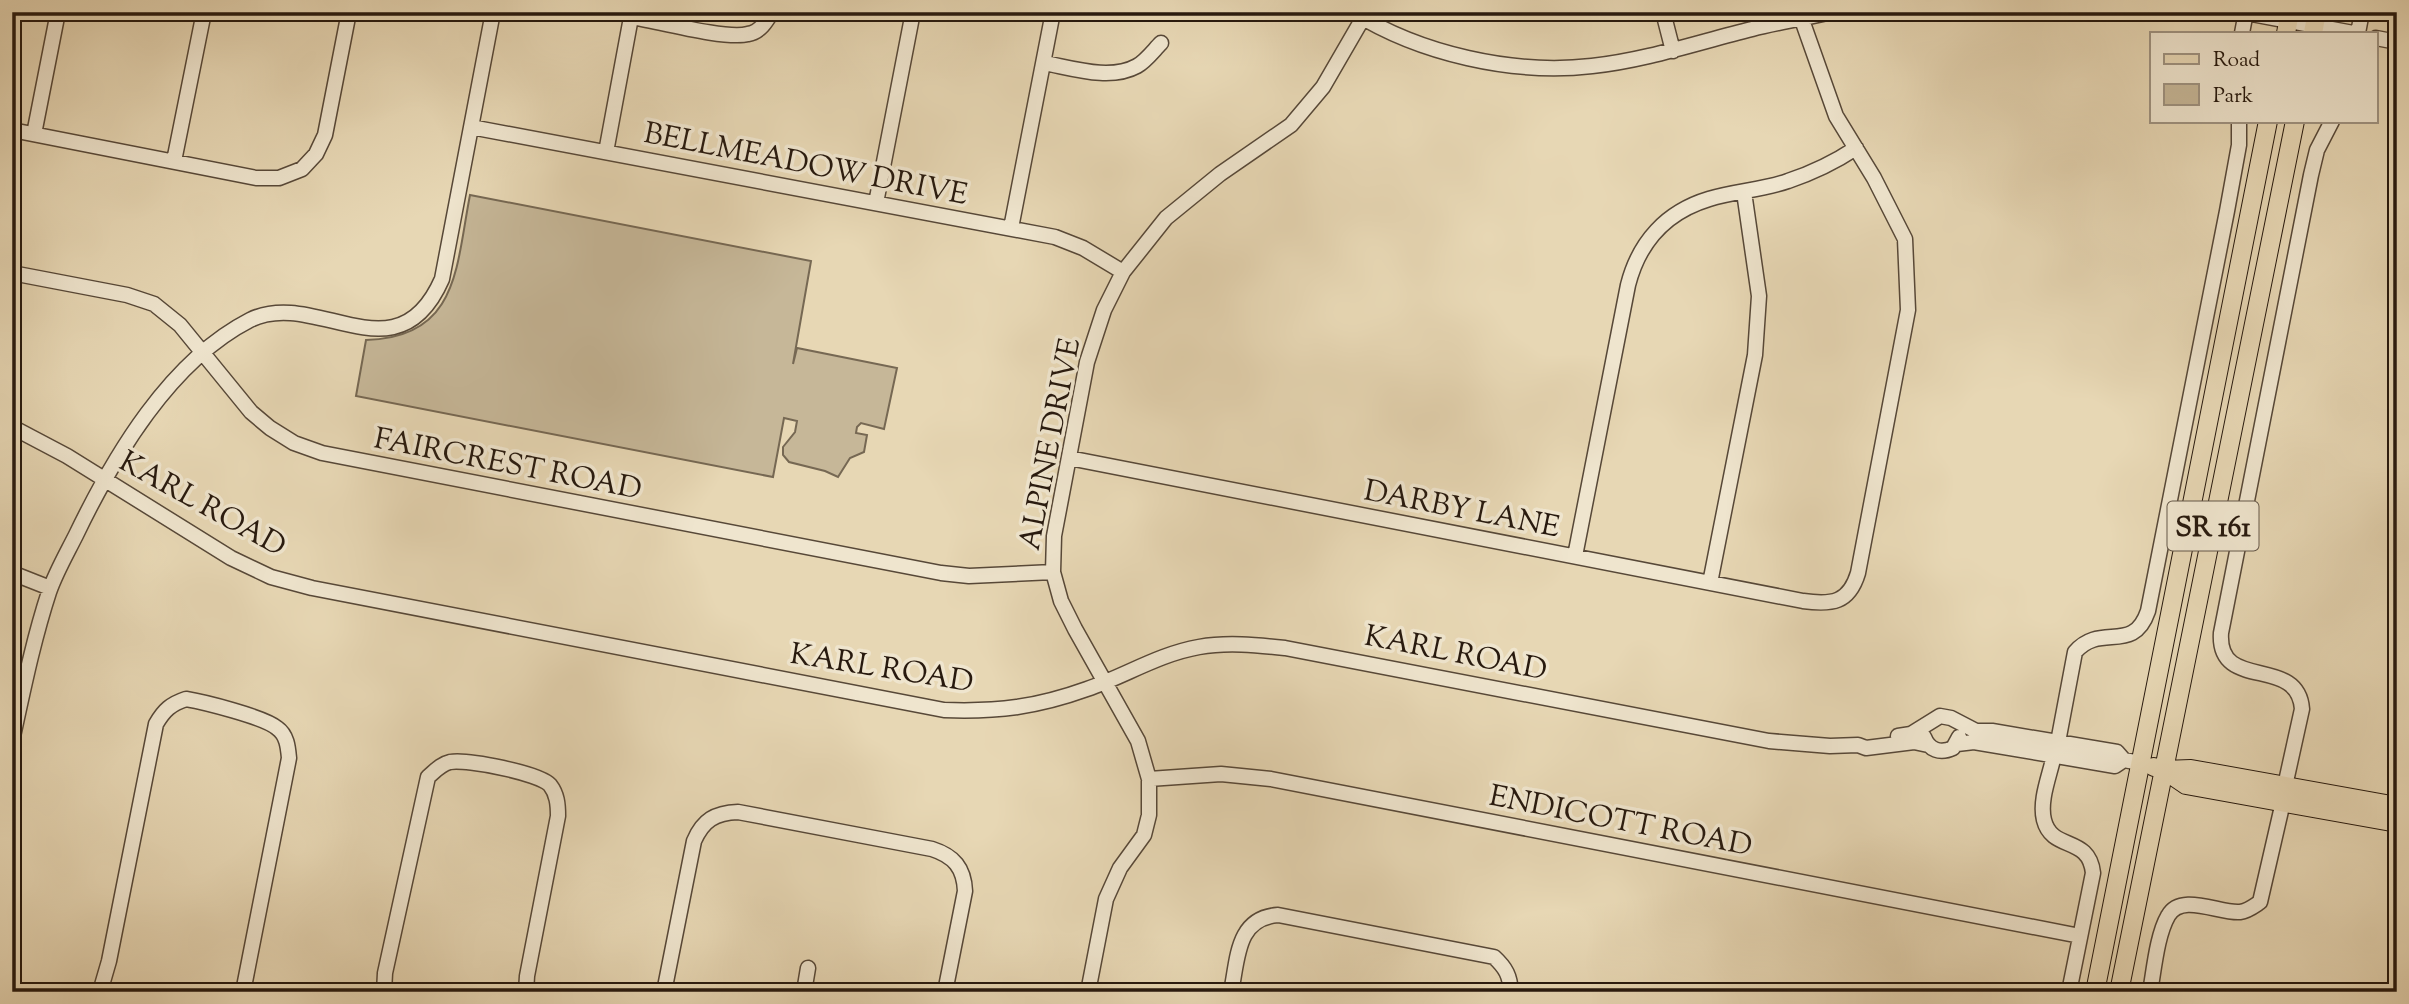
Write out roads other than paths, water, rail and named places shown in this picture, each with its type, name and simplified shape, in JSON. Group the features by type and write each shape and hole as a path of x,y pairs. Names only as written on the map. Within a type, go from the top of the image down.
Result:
{"main road":[{"name":"SR 161","path":"2095,992 2132,761 2268,122"},
{"name":"SR 161","path":"2119,992 2295,122"},
{"path":"2132,761 2164,770 2187,769 2397,823"},
{"path":"2284,794 2397,806"}],"street":[{"path":"34,134 58,12"},
{"path":"174,161 204,12"},
{"path":"12,130 256,178 279,178 302,169 316,154 325,135 349,12"},
{"path":"12,741 15,710 50,588 105,480 148,411 178,374 253,319 280,314 300,315 363,328 390,328 415,318 433,299 442,279 493,12"},
{"path":"606,152 632,14 732,36 750,34 765,25 772,12"},
{"path":"876,203 913,12"},
{"path":"1011,228 1053,12"},
{"path":"1663,12 1673,51"},
{"path":"1358,15 1388,32 1443,53 1519,67 1591,66 1673,51 1754,21 1775,18 1802,20 1830,12"},
{"path":"2355,32 2362,12"},
{"path":"2242,32 2244,13 2288,22 2314,21 2352,32"},
{"name":"ALPINE DRIVE","path":"1087,992 1106,899 1120,868 1144,835 1149,815 1149,779 1139,741 1061,601 1052,572 1054,536 1087,362 1104,310 1123,272 1166,218 1220,174 1291,125 1322,88 1358,15"},
{"path":"1575,556 1633,265 1654,230 1672,216 1709,199 1788,182 1837,160 1856,148 1836,116 1802,20"},
{"path":"2378,38 2397,42"},
{"path":"1044,63 1092,72 1114,73 1136,66 1161,43"},
{"path":"2069,992 2093,873 2092,864 2085,852 2061,842 2051,834 2044,822 2043,807 2075,652 2090,639 2131,634 2138,629 2148,611 2227,211 2239,145 2239,122"},
{"path":"2150,992 2164,924 2172,910 2193,905 2238,912 2248,910 2260,902 2302,709 2301,696 2287,682 2232,664 2222,652 2221,633 2311,175 2317,150 2331,122"},
{"name":"BELLMEADOW DRIVE","path":"471,127 1055,237 1083,248 1123,272"},
{"name":"DARBY LANE","path":"1069,458 1821,604 1833,602 1845,597 1854,586 1858,573 1908,310 1905,239 1856,148"},
{"path":"1710,583 1756,343 1759,296 1744,192"},
{"name":"FAIRCREST ROAD","path":"12,273 127,295 154,304 180,325 260,420 295,443 322,453 941,573 969,576 1052,572"},
{"name":"KARL ROAD","path":"12,427 105,480 231,558 271,576 312,588 944,710 1023,708 1088,689 1156,659 1198,647 1239,644 1285,648 1769,741 1830,746 1858,745 1866,748 1914,742 1928,745"},
{"path":"12,573 50,588"},
{"path":"100,992 109,961 156,724 162,712 173,703 186,699 277,727 288,746 289,758 243,992"},
{"path":"1955,722 1960,733 1953,748 1941,751 1928,745 1924,737 1926,725 1940,716 1951,718 1976,731 2056,748 2115,766 2132,761"},
{"name":"KARL ROAD","path":"1858,745 1865,739 1911,734 1926,725"},
{"path":"1957,744 1974,742 2056,748"},
{"path":"384,992 385,973 428,777 450,762 464,762 532,774 551,786 558,800 558,816 526,992"},
{"name":"ENDICOTT ROAD","path":"1149,779 1221,774 1271,779 2080,936"},
{"path":"664,992 694,841 699,828 709,818 738,812 946,853 957,863 965,876 965,891 945,992"},
{"path":"1231,992 1247,928 1257,920 1278,915 1494,957 1503,965 1510,978 1511,992"},
{"path":"804,992 808,968"},
{"path":"1672,992 1683,992"}]}
